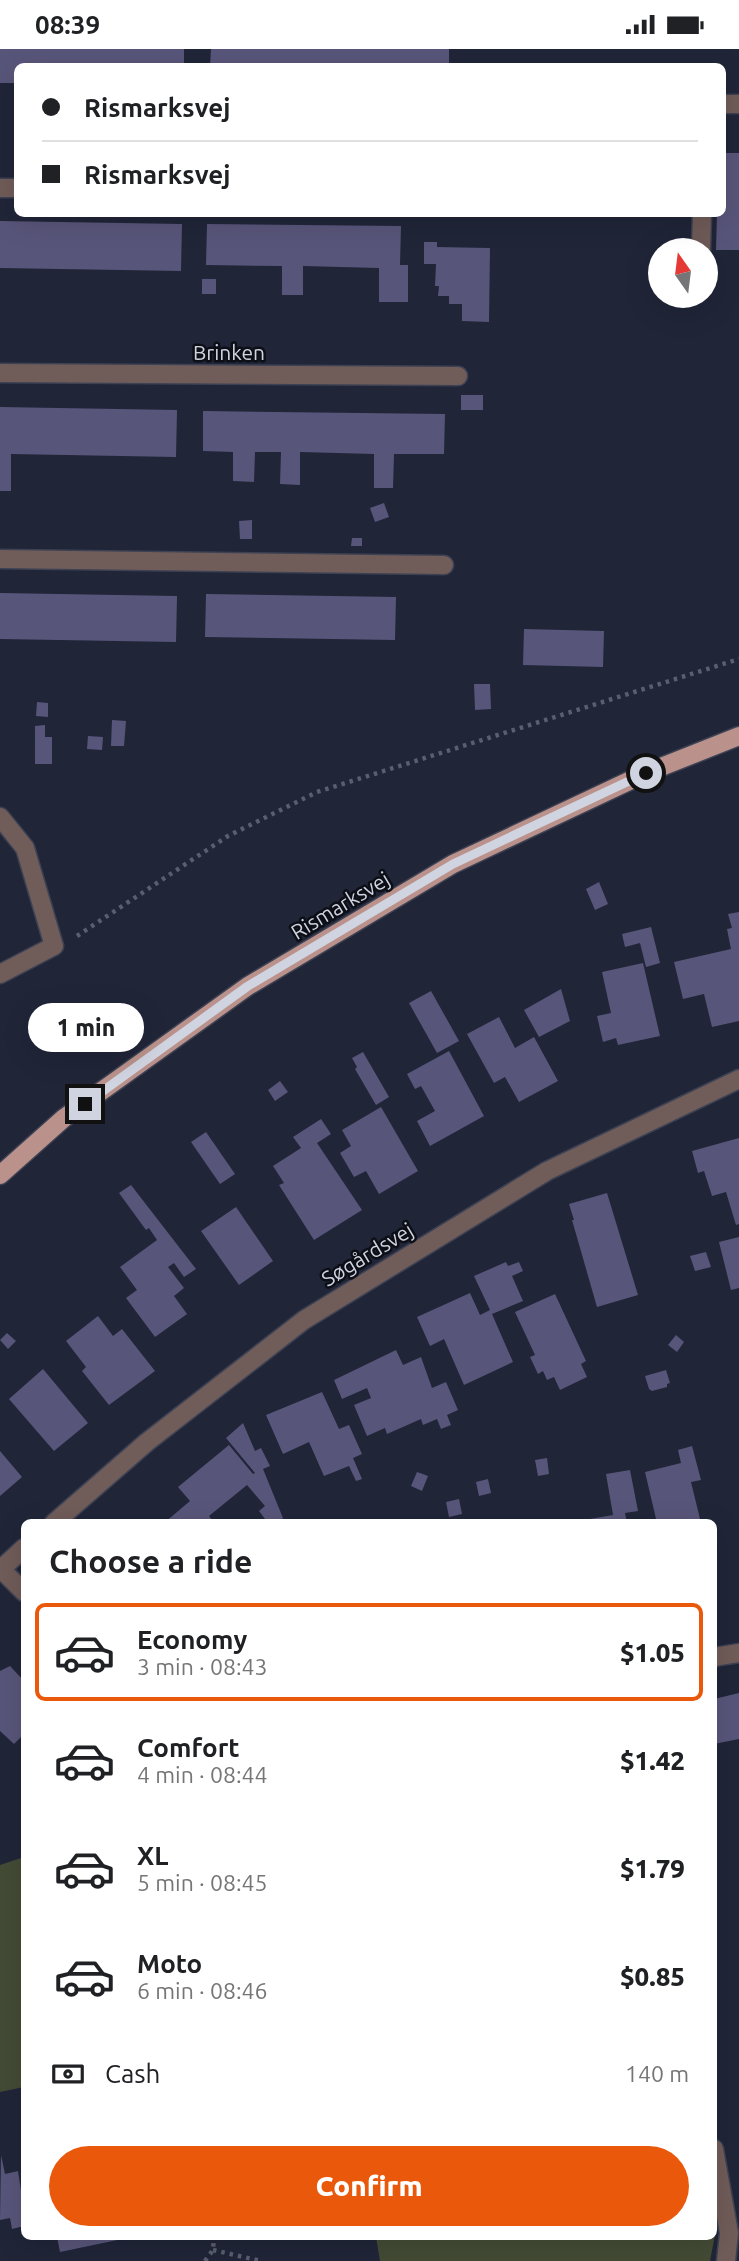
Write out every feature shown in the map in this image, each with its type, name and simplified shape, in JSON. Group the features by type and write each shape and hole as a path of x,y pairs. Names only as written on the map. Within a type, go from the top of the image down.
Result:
{"main road":[{"name":"Rismarksvej","path":"0,1175 64,1118 248,986 453,864 646,773 739,736"}],"street":[{"path":"701,238 702,217"},
{"name":"Brinken","path":"0,373 458,376"},
{"path":"0,559 444,565"},
{"path":"0,817 25,848 54,946 0,974"},
{"name":"Søgårdsvej","path":"59,1519 146,1442 304,1320 547,1171 739,1079"},
{"path":"21,1551 0,1569 21,1589"},
{"path":"717,1657 739,1653"},
{"path":"717,2165 729,2233 726,2261"}],"path":[{"path":"54,946 86,932 228,836 317,792 739,659"},
{"path":"205,2261 213,2250 214,2240"},
{"path":"213,2250 261,2261"}],"green space":[{"path":"21,1858 21,2088 0,2092 0,1865"},
{"path":"376,2240 714,2240 710,2261 380,2261"}],"building":[{"path":"0,49 184,49 184,63 14,63 14,83 0,83"},
{"path":"211,49 449,49 449,63 210,63"},
{"path":"726,153 739,153 739,250 718,250 716,238 717,217 726,217"},
{"path":"0,221 182,224 181,271 0,268"},
{"path":"207,224 401,226 400,265 408,265 408,302 379,302 379,268 303,266 303,295 282,295 282,266 206,265"},
{"path":"424,242 437,242 437,247 490,248 489,322 462,321 462,304 449,304 449,296 438,296 439,286 435,286 436,264 424,264"},
{"path":"202,279 216,279 216,294 202,294"},
{"path":"461,395 483,395 483,410 461,410"},
{"path":"0,407 177,410 176,457 11,454 11,491 0,491"},
{"path":"203,411 445,414 444,454 394,454 393,488 374,488 374,454 300,452 300,485 280,484 281,452 255,452 254,482 233,481 233,452 203,451"},
{"path":"384,503 389,517 375,522 370,508"},
{"path":"252,520 252,539 240,539 239,521"},
{"path":"352,538 362,538 362,546 351,546"},
{"path":"0,593 177,596 176,642 0,639"},
{"path":"206,594 396,597 395,640 205,637"},
{"path":"524,629 604,631 603,667 523,665"},
{"path":"474,684 490,684 491,709 475,710"},
{"path":"37,702 48,703 48,717 36,716"},
{"path":"112,720 126,721 124,746 111,746"},
{"path":"45,725 45,737 52,737 52,764 35,764 35,726"},
{"path":"88,736 103,737 102,750 87,749"},
{"path":"599,882 608,904 595,910 586,889"},
{"path":"739,912 739,1021 712,1027 704,994 683,999 674,962 731,949 727,929 732,928 728,914"},
{"path":"651,927 660,963 646,967 640,943 625,947 622,934"},
{"path":"643,963 660,1036 618,1045 616,1038 603,1042 597,1016 611,1013 602,972"},
{"path":"561,989 570,1021 539,1037 524,1010"},
{"path":"431,991 459,1041 437,1053 409,1003"},
{"path":"499,1017 515,1048 534,1037 558,1081 519,1102 505,1077 494,1083 467,1034"},
{"path":"449,1051 484,1116 430,1146 417,1121 435,1111 421,1086 415,1089 407,1074"},
{"path":"363,1052 389,1097 376,1105 355,1069 357,1067 352,1058"},
{"path":"280,1081 288,1092 275,1101 268,1090"},
{"path":"381,1107 418,1171 379,1194 366,1171 354,1177 340,1153 351,1146 342,1130"},
{"path":"321,1119 331,1134 317,1143 362,1210 314,1240 279,1185 284,1183 273,1166 301,1148 293,1137"},
{"path":"206,1132 235,1174 220,1184 191,1142"},
{"path":"739,1138 739,1224 736,1225 726,1192 712,1196 704,1171 698,1173 692,1151"},
{"path":"131,1185 196,1269 184,1277 174,1263 168,1267 184,1288 174,1296 187,1314 155,1337 126,1298 137,1290 120,1267 157,1240 149,1228 146,1230 119,1193"},
{"path":"607,1193 638,1295 597,1307 569,1204"},
{"path":"236,1207 273,1261 239,1285 201,1231"},
{"path":"739,1237 739,1288 731,1290 719,1242"},
{"path":"706,1252 711,1267 695,1271 690,1256"},
{"path":"506,1262 508,1266 519,1262 523,1271 512,1276 523,1301 492,1314 513,1362 464,1385 444,1339 430,1346 417,1317 470,1293 480,1315 490,1310 474,1276"},
{"path":"555,1294 586,1361 581,1364 587,1377 560,1390 554,1377 547,1380 543,1371 538,1374 530,1357 535,1355 515,1312"},
{"path":"98,1316 113,1336 122,1329 155,1371 109,1405 82,1371 86,1367 66,1341"},
{"path":"7,1333 16,1341 8,1349 0,1340"},
{"path":"676,1335 684,1342 677,1352 668,1345"},
{"path":"396,1350 403,1365 421,1357 432,1388 446,1382 458,1410 447,1415 451,1425 441,1429 437,1419 423,1425 421,1419 387,1434 385,1428 367,1436 354,1405 371,1398 367,1388 342,1399 334,1380"},
{"path":"43,1369 88,1423 54,1451 9,1399"},
{"path":"666,1370 670,1383 667,1387 652,1391 649,1389 645,1376"},
{"path":"322,1392 339,1429 349,1425 362,1454 353,1458 362,1479 356,1481 349,1466 324,1476 309,1442 283,1454 266,1415"},
{"path":"243,1423 255,1451 261,1448 270,1466 263,1469 283,1518 265,1519 259,1511 265,1506 247,1485 209,1516 211,1519 169,1519 190,1501 178,1487 229,1445 253,1474 255,1473 226,1438"},
{"path":"692,1446 701,1480 691,1482 700,1519 656,1519 645,1472 681,1463 678,1450"},
{"path":"0,1451 22,1477 0,1496"},
{"path":"547,1458 549,1474 538,1476 535,1460"},
{"path":"630,1470 638,1511 625,1513 626,1519 590,1519 613,1515 606,1474"},
{"path":"417,1472 428,1476 422,1491 411,1486"},
{"path":"488,1479 491,1493 479,1496 476,1482"},
{"path":"459,1499 462,1514 449,1517 446,1502"},
{"path":"10,1666 21,1678 21,1737 14,1744 0,1731 0,1671"},
{"path":"739,1693 739,1739 717,1743 717,1698"},
{"path":"1,2155 5,2174 18,2171 21,2227 12,2229 10,2218 0,2220"},
{"path":"58,2240 117,2240 60,2252"}],"route":[{"path":"85,1104 248,986 453,864 646,773"}]}
